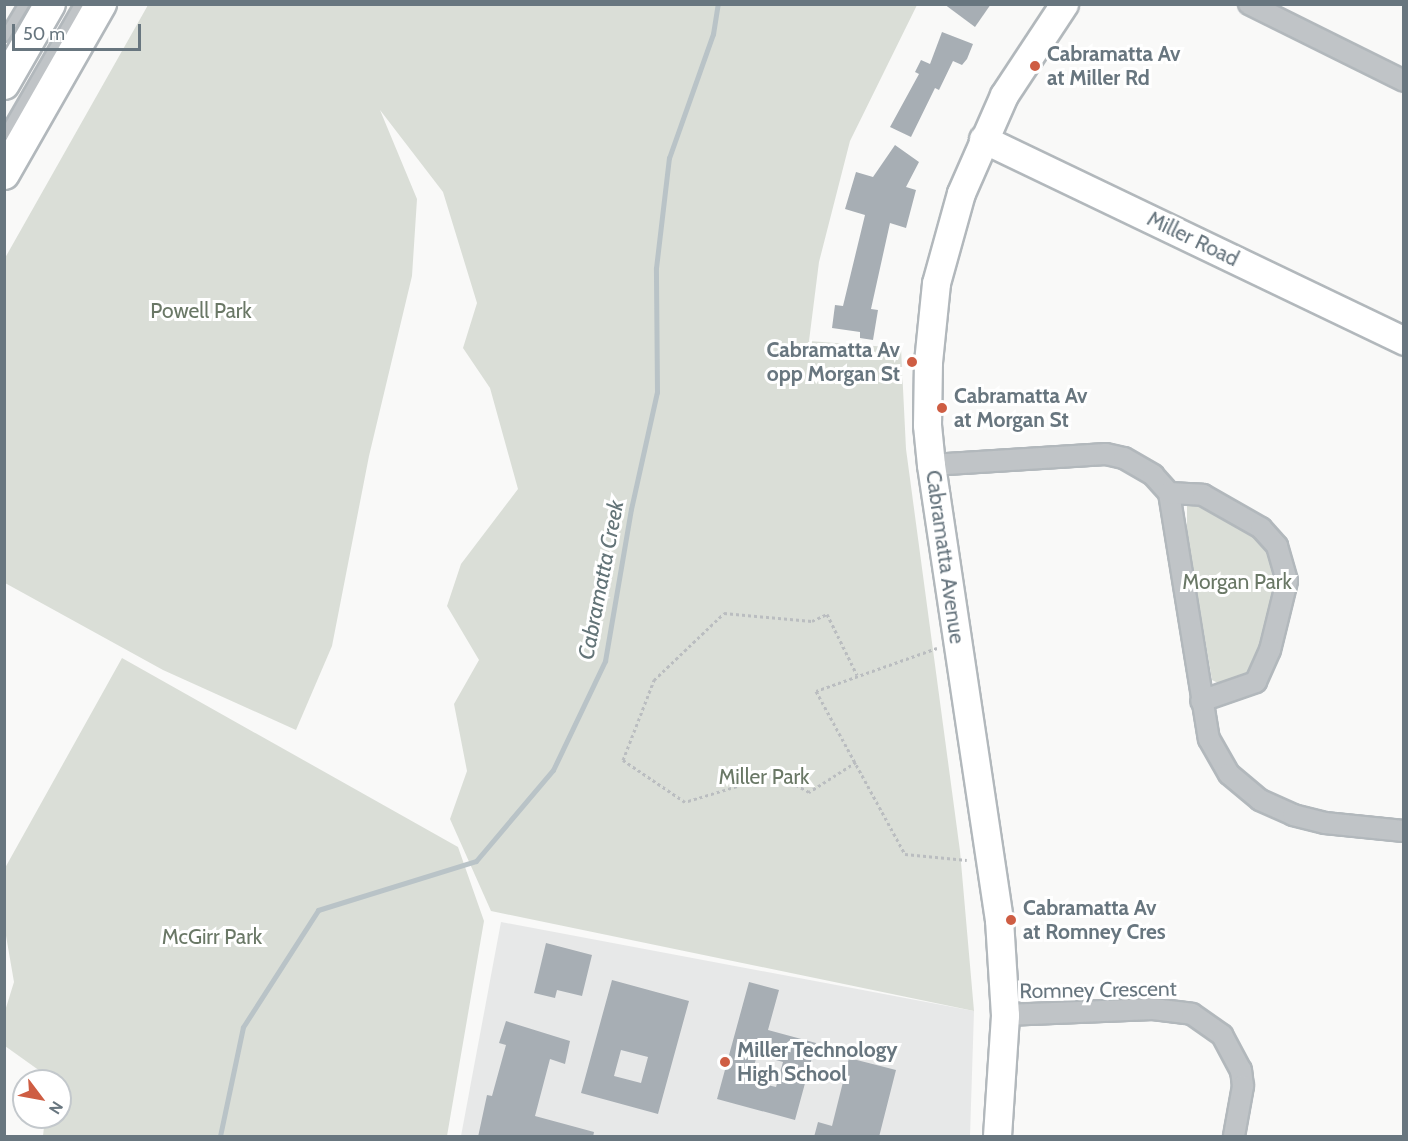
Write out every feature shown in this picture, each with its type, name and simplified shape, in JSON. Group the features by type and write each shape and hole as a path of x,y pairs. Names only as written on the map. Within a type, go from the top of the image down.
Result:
{"main road":[{"path":"4,84 50,4"},
{"path":"4,174 101,4"}],"street":[{"name":"Cabramatta Avenue","path":"997,1137 1005,1015 999,920 931,465 927,425 928,362 936,283 953,218 983,139 1024,60 1064,4"},
{"path":"1249,4 1404,81"},
{"name":"Miller Road","path":"983,139 1404,340"},
{"path":"931,465 1106,454 1139,465 1169,493 1209,739 1229,774 1260,800 1325,823 1404,831"},
{"path":"1169,493 1203,495 1261,528 1277,546 1287,581 1270,650 1256,682 1201,701"},
{"name":"Romney Crescent","path":"1005,1015 1153,1009 1192,1014 1222,1035 1241,1070 1243,1086 1234,1137"}],"lane":[{"path":"4,36 22,4"},
{"path":"4,134 79,4"}],"path":[{"path":"856,762 808,792 777,774 685,802 623,760 654,680 724,613 812,621 827,614 857,675"},
{"path":"940,647 816,691 905,854 968,860"}],"shaded area":[{"name":"Miller Technology High School","path":"501,922 974,1011 970,1136 461,1136"}],"green space":[{"path":"148,5 917,5 850,141 819,262 809,341 901,348 906,449 960,851 974,1011 491,911 450,819 467,771 454,704 479,660 447,606 461,564 518,489 490,388 463,348 477,303 443,192 380,110 417,199 412,276 369,456 332,646 296,730 163,670 5,583 5,258"},
{"name":"Morgan Park","path":"1198,503 1260,535 1278,572 1278,590 1256,672 1226,687 1212,680 1187,533 1187,504"},
{"name":"McGirr Park","path":"122,658 458,847 484,921 447,1136 43,1136 44,1129 72,1129 72,1069 37,1069 5,1046 5,1011 14,982 5,930 5,868"}],"building":[{"path":"944,4 991,4 975,27"},
{"path":"942,32 973,44 962,65 953,61 939,90 935,88 911,137 890,127 919,74 915,72 921,60 930,64"},
{"path":"895,145 919,162 906,187 916,190 906,228 890,223 871,309 878,310 873,340 860,338 860,332 832,328 835,305 843,306 865,215 845,209 856,172 873,177"},
{"path":"546,943 592,955 582,996 557,990 555,998 534,993"},
{"path":"612,980 689,1001 658,1114 581,1093","holes":["621,1050 648,1057 641,1083 614,1076"]},
{"path":"749,982 779,990 768,1030 816,1043 795,1120 717,1099","holes":["757,1055 783,1062 776,1087 750,1081"]},
{"path":"506,1021 570,1041 565,1064 550,1059 535,1116 594,1132 593,1137 478,1137 487,1095 492,1096 506,1045 499,1043"},
{"path":"849,1058 896,1070 879,1137 814,1137 818,1122 832,1126"}],"waterway":[{"name":"Cabramatta Creek","path":"220,1136 243,1027 318,910 476,861 553,770 605,661 631,509 657,392 656,268 669,158 713,34 718,4"}],"place":[{"name":"Cabramatta Av at Miller Rd","path":"1035,66"},
{"name":"Cabramatta Av opp Morgan St","path":"912,362"},
{"name":"Cabramatta Av at Morgan St","path":"942,408"},
{"name":"Cabramatta Av at Romney Cres","path":"1011,920"},
{"name":"Miller Technology High School","path":"725,1062"}],"park label":[{"name":"Powell Park","path":"201,311"},
{"name":"Miller Park","path":"764,777"}]}
